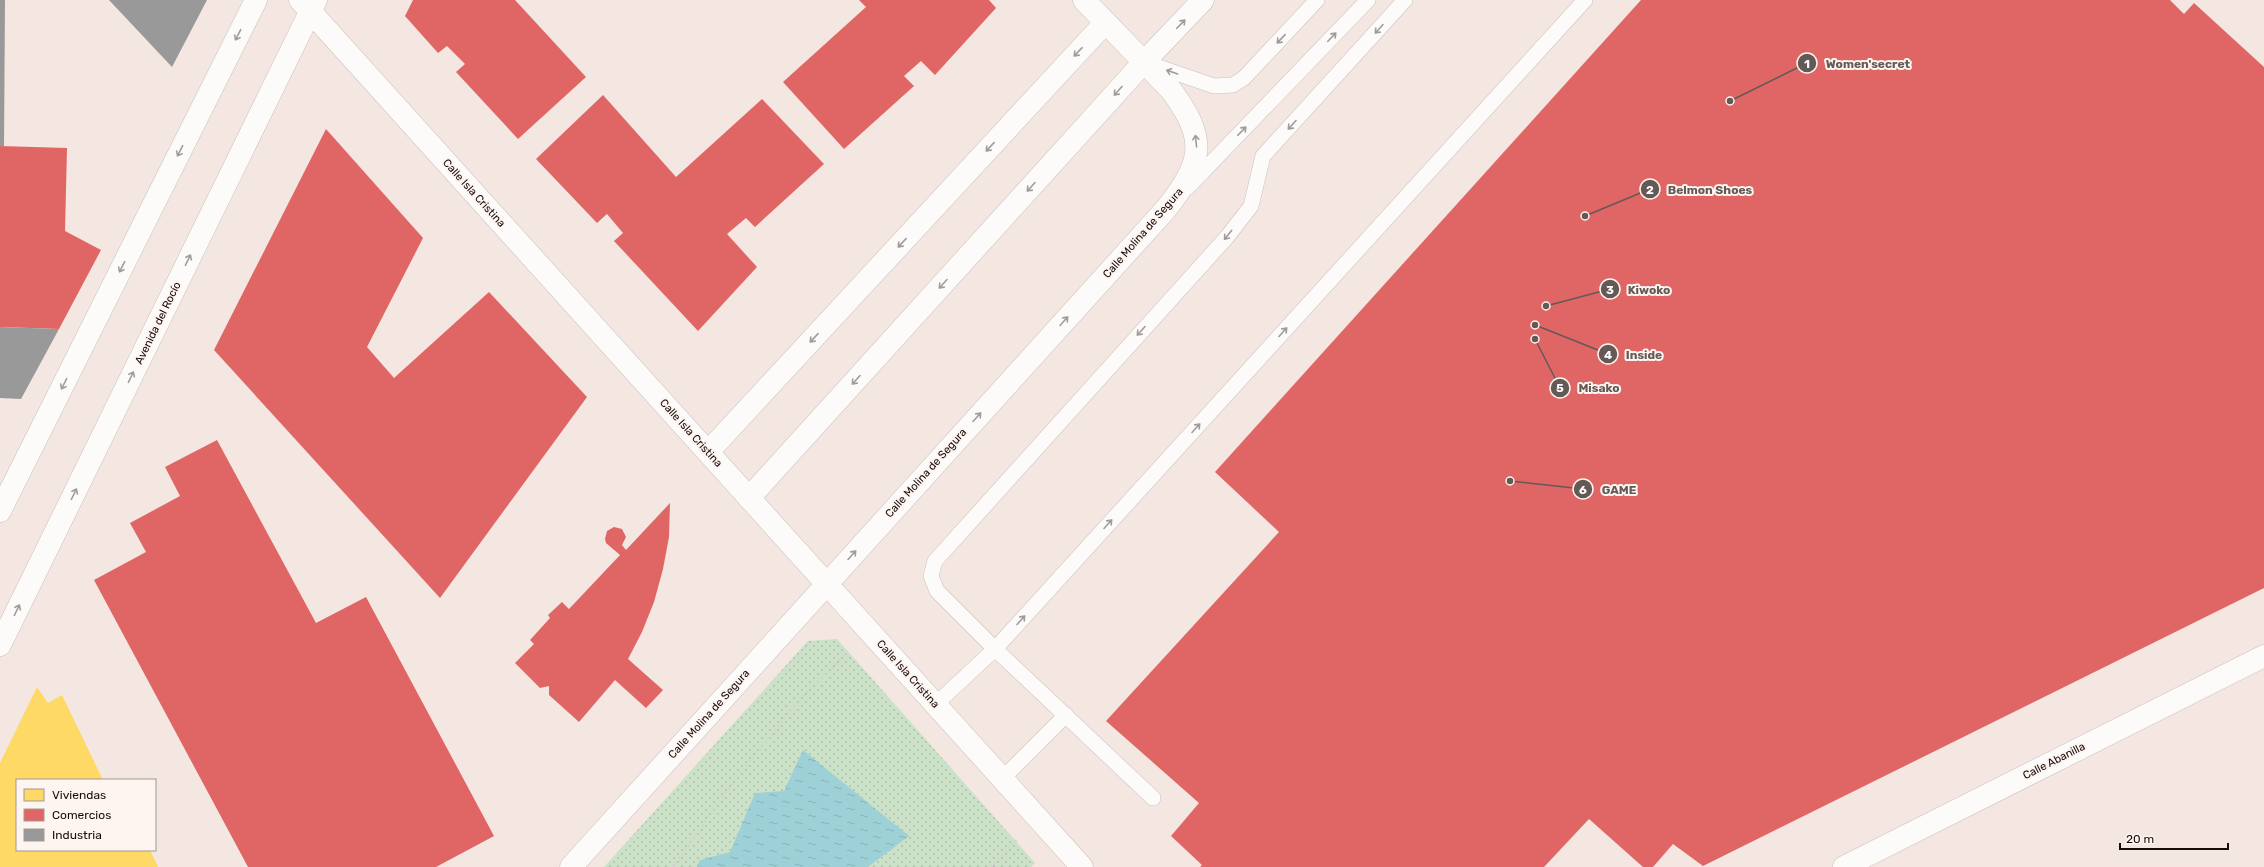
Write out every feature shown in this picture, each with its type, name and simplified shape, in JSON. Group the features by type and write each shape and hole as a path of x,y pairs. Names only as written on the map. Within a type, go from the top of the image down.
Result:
{"street":[{"path":"0,511 256,0"},
{"name":"Calle Molina de Segura","path":"571,867 825,584 1166,209 1187,183 1194,164 1197,148 1195,134 1181,104 1144,62 1084,0"},
{"path":"749,498 1144,62 1203,0"},
{"name":"Calle Isla Cristina","path":"308,4 825,584 936,704 1082,867"},
{"name":"Avenida del Rocío","path":"0,645 308,4"},
{"path":"708,452 1105,23"},
{"name":"Calle Abanilla","path":"1844,867 2264,656"}],"lane":[{"path":"1144,62 1214,86 1233,85 1244,78 1317,0"},
{"path":"1166,209 1368,0"},
{"path":"1153,798 995,649 937,591 931,576 935,561 1227,237 1251,206 1264,156 1405,0"},
{"path":"936,704 995,649 1585,0"},
{"path":"1002,779 1066,715"}],"path":[{"path":"673,867 731,785 800,699 869,631"},
{"path":"991,867 1038,818"}],"green space":[{"path":"837,639 1035,863 1031,867 604,867 808,641"}],"water":[{"path":"803,750 909,836 868,867 697,867 700,860 730,852 755,793 784,791"}],"building: Viviendas":[{"path":"37,687 48,703 62,695 103,779 16,779 16,851 150,851 158,867 0,867 0,763"}],"building: Comercios":[{"path":"413,0 515,0 586,77 518,139 456,72 465,64 447,46 438,53 405,16"},
{"path":"859,0 989,0 996,8 935,75 921,61 904,76 914,86 844,149 783,82 866,7"},
{"path":"1641,0 2170,0 2184,14 2194,3 2264,67 2264,588 1703,866 1673,844 1653,867 1643,867 1589,819 1544,867 1200,867 1202,865 1171,836 1199,803 1106,721 1279,532 1215,472"},
{"path":"603,95 676,177 762,99 824,164 755,227 746,218 727,234 757,267 698,331 614,241 623,233 607,214 597,223 536,159"},
{"path":"326,129 423,238 367,347 394,378 489,292 587,397 440,598 214,350"},
{"path":"0,146 67,148 65,231 101,250 59,329 0,327"},
{"path":"217,440 316,623 366,597 494,836 436,867 248,867 94,580 146,552 130,523 180,496 165,467"},
{"path":"670,503 669,537 663,569 654,602 642,632 628,659 663,690 646,708 615,680 579,722 549,695 549,686 540,688 515,663 534,644 530,640 550,618 548,615 562,602 569,609 620,555 606,543 605,539 607,531 614,527 622,529 626,537 622,545 626,550"}],"building: Industria":[{"path":"0,0 5,0 4,146 0,146"},
{"path":"109,0 207,0 172,67"},
{"path":"0,327 59,329 21,399 0,398"}],"place":[{"name":"Women'secret","path":"1730,101"},
{"name":"Belmon Shoes","path":"1585,216"},
{"name":"Kiwoko","path":"1546,306"},
{"name":"Inside","path":"1535,325"},
{"name":"Misako","path":"1535,339"},
{"name":"GAME","path":"1510,481"}]}
